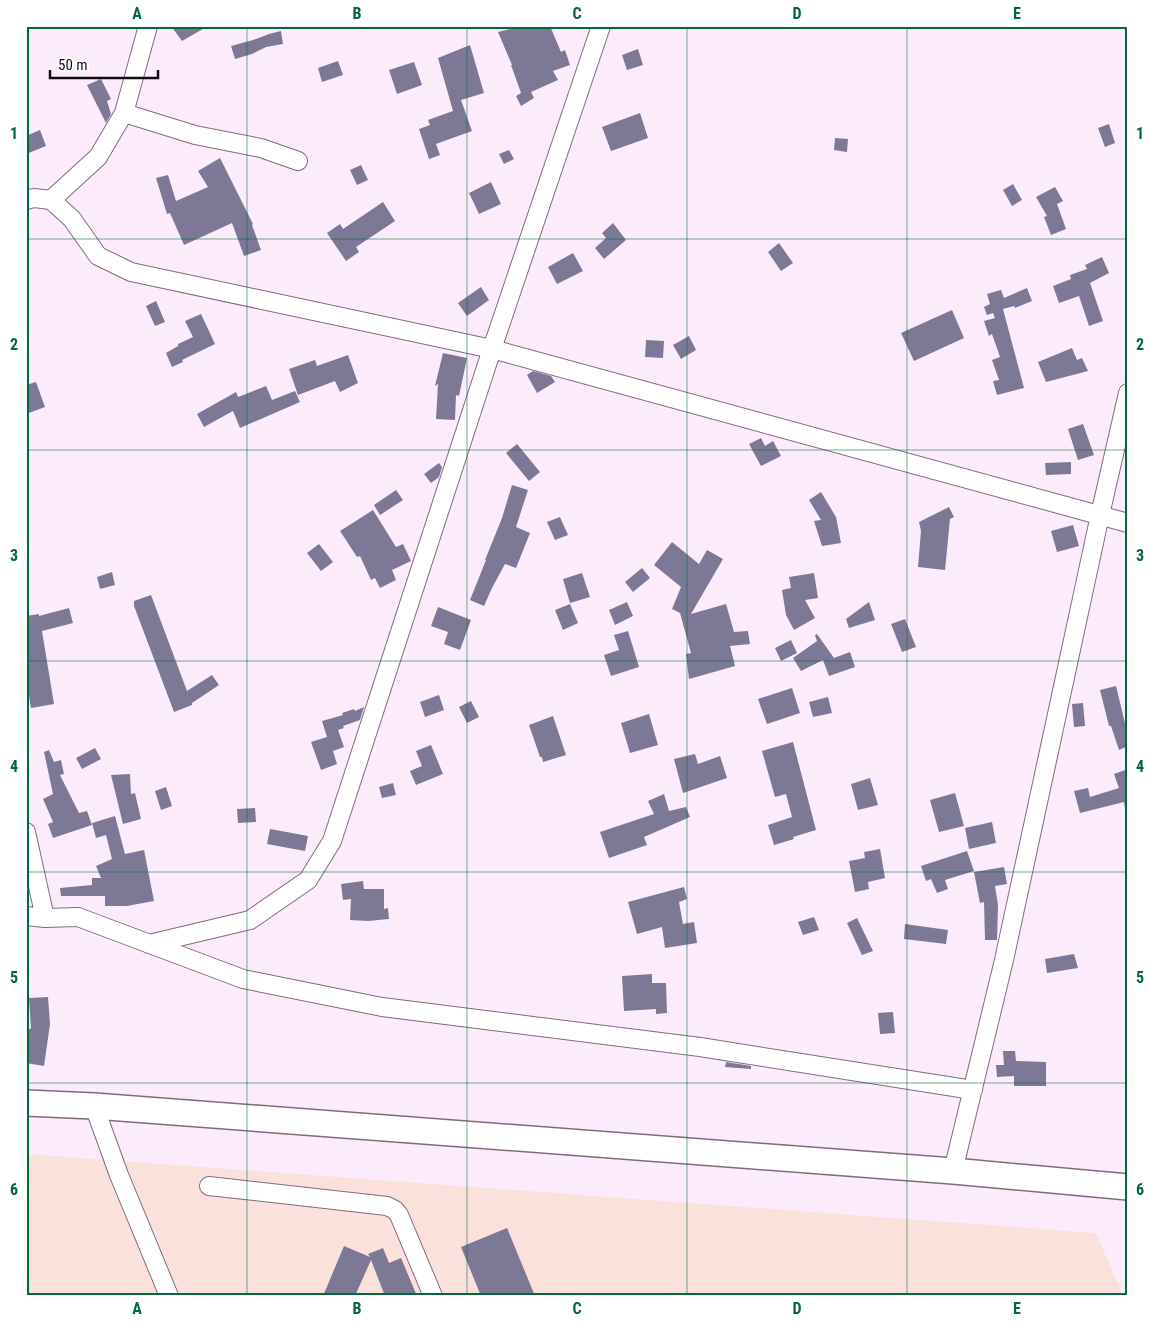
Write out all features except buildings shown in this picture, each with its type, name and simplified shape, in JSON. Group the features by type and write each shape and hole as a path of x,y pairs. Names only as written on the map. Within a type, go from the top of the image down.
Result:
{"street":[{"path":"51,200 98,157 124,113 148,26"},
{"path":"149,944 250,920 308,880 332,841 492,349 601,26"},
{"path":"124,113 195,135 261,148 298,161"},
{"path":"26,200 34,198 51,200 72,219 98,256 131,272 492,349 1128,523"},
{"path":"953,1171 1004,960 1128,393"},
{"path":"26,832 45,918"},
{"path":"26,916 45,918 78,917 243,979 382,1007 700,1047 973,1090"},
{"path":"26,1103 94,1106 953,1171 1128,1187"},
{"path":"94,1106 119,1175 168,1296"},
{"path":"209,1186 387,1206 395,1210 399,1215 433,1296"}],"shaded area":[{"path":"26,1154 1096,1233 1123,1296 26,1296"}]}
